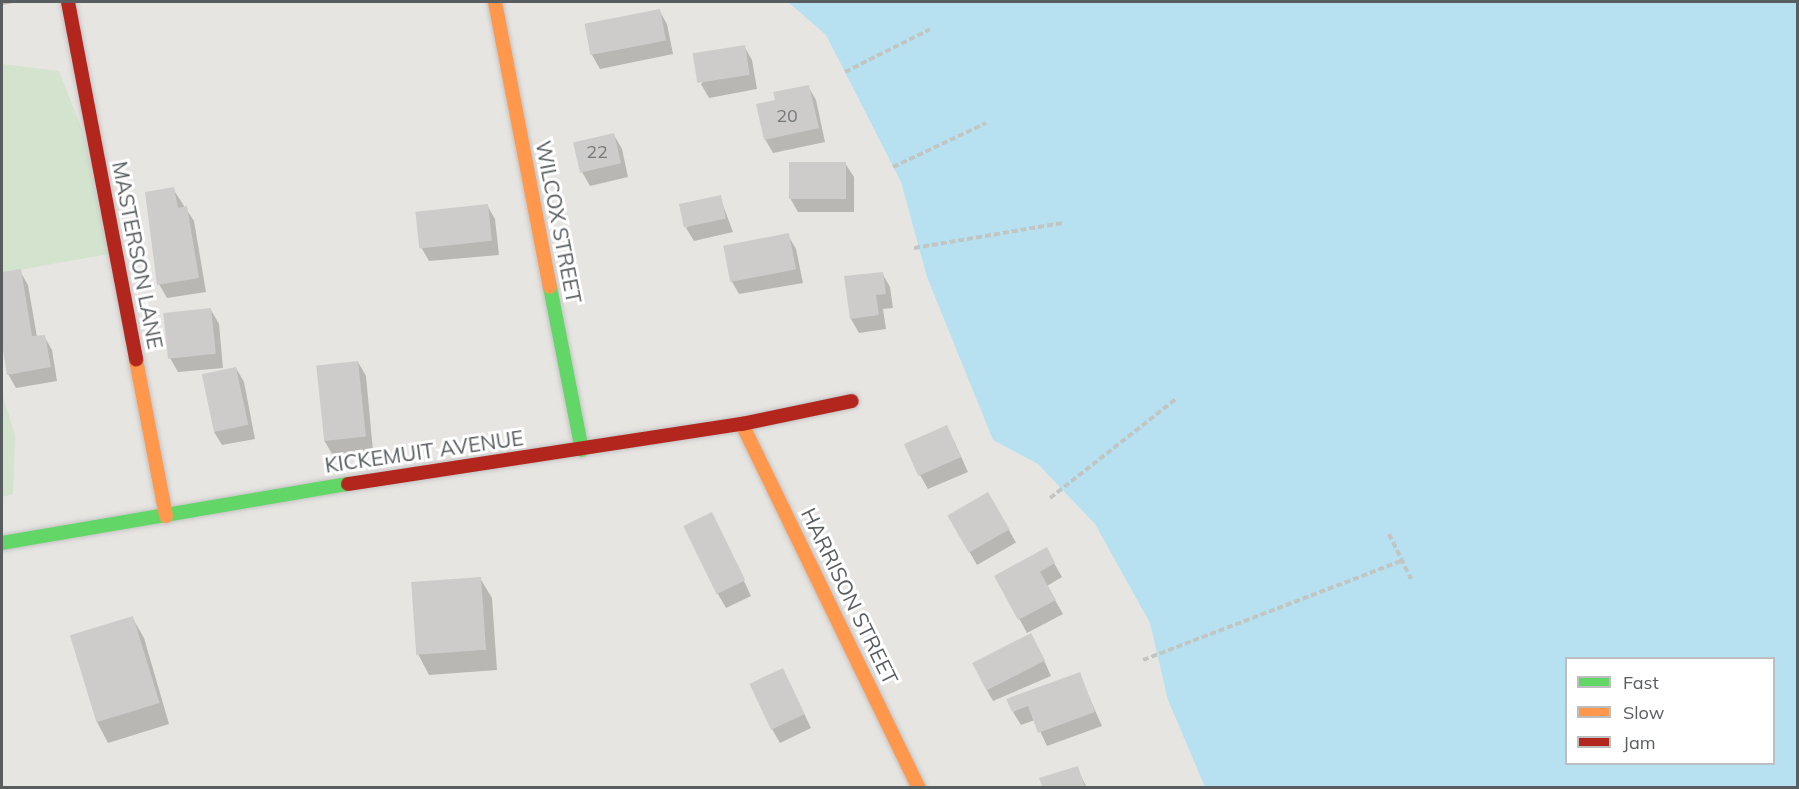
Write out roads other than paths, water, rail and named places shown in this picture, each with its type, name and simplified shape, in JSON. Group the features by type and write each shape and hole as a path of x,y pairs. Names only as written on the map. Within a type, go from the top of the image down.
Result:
{"street":[{"name":"MASTERSON LANE","path":"68,2 166,516"},
{"name":"WILCOX STREET","path":"495,2 582,450"},
{"name":"KICKEMUIT AVENUE","path":"2,543 313,489 742,424 852,401"},
{"name":"HARRISON STREET","path":"742,424 919,788"}],"water":[{"path":"788,2 1797,2 1797,787 1205,787 1168,700 1150,623 1095,524 1038,464 993,440 927,277 901,182 826,35"}]}
